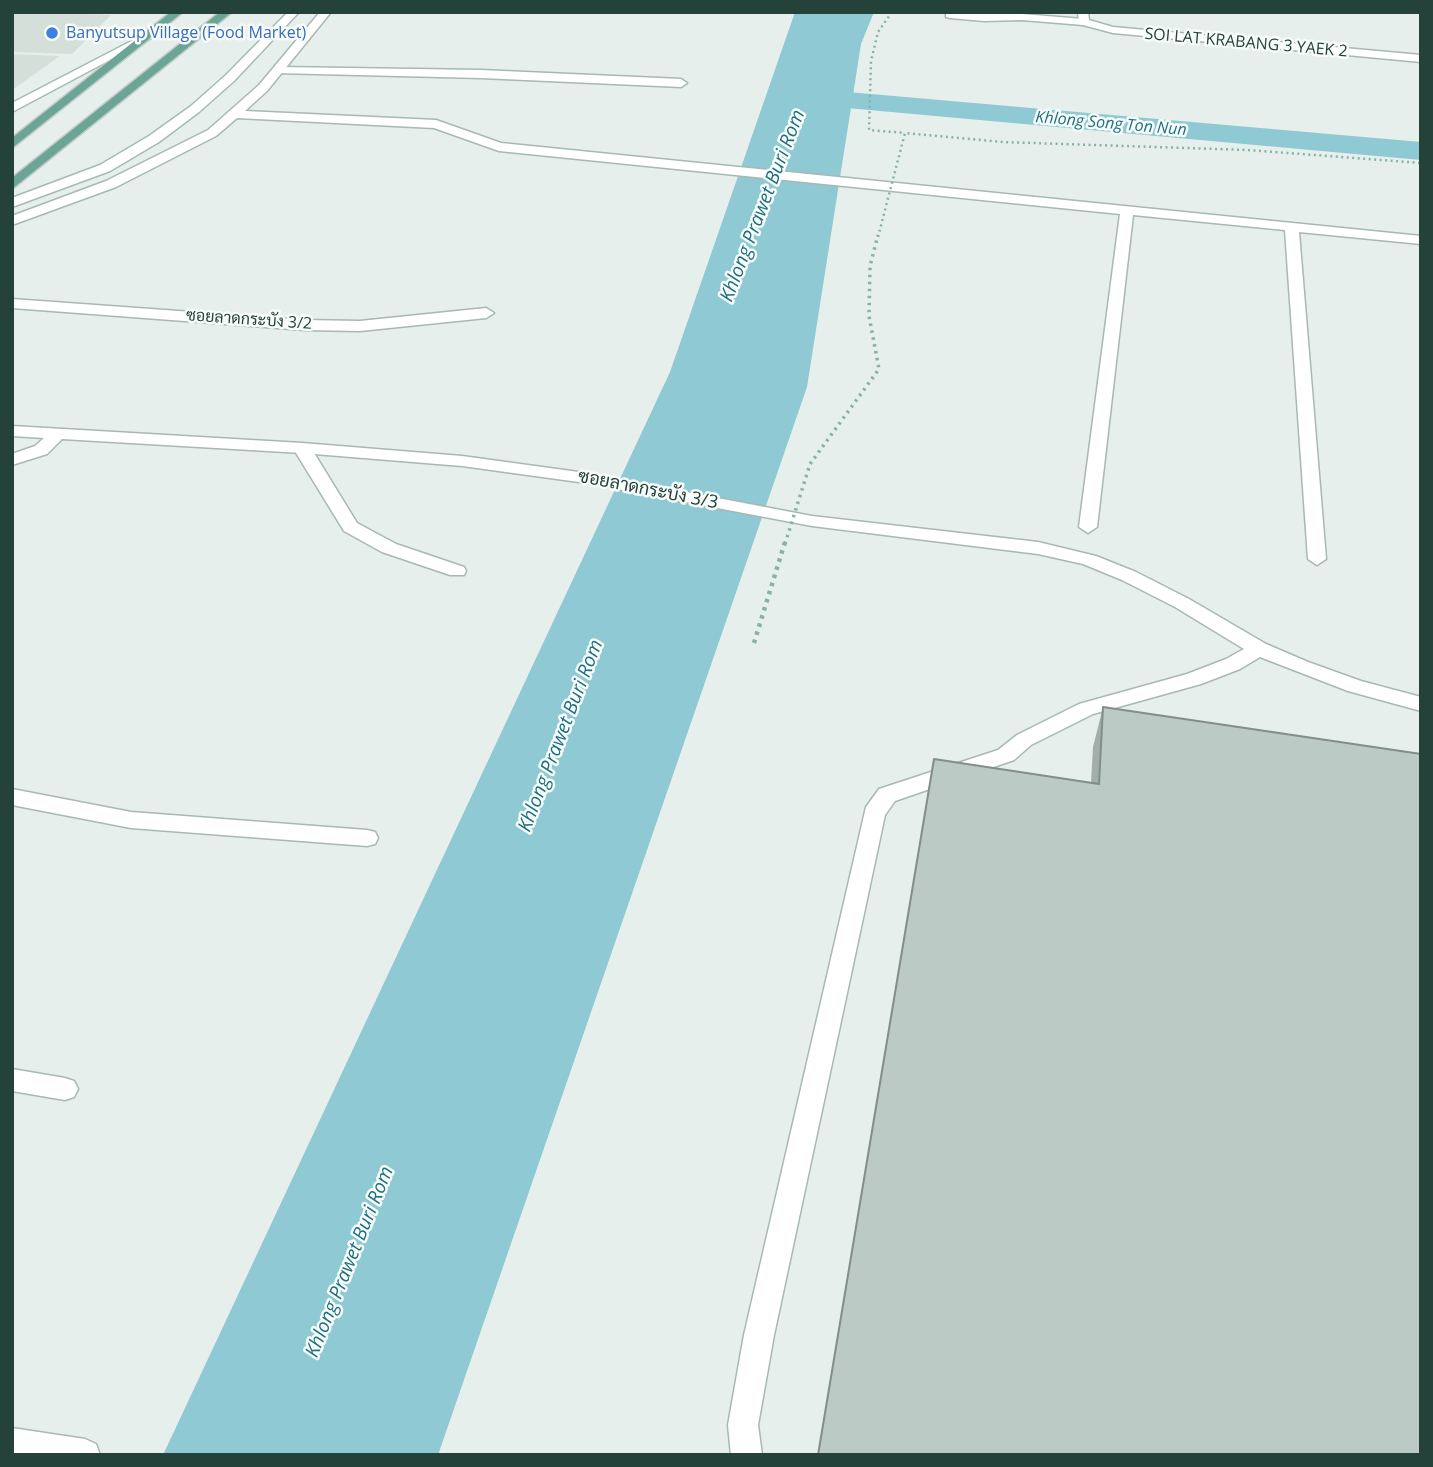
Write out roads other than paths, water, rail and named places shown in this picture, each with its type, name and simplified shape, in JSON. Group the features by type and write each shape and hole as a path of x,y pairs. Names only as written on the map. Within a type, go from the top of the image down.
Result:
{"main road":[{"path":"12,144 178,12"},
{"path":"12,186 227,12"}],"street":[{"path":"12,203 105,168 154,139 195,109 230,78 294,12"},
{"path":"12,221 111,184 212,133 236,114 279,71 326,12"},
{"path":"1062,12 1083,16"},
{"path":"950,15 984,18 1083,16"},
{"name":"SOI LAT KRABANG 3 YAEK 2","path":"1083,16 1098,28 1150,35 1421,59"},
{"path":"12,108 149,35"},
{"path":"279,71 481,74 681,83"},
{"path":"236,114 436,124 499,147 1421,240"},
{"path":"1088,527 1127,210"},
{"path":"1292,227 1317,559"},
{"name":"ซอยลาดกระบัง 3/2","path":"12,303 304,325 360,326 486,313"},
{"name":"ซอยลาดกระบัง 3/3","path":"12,431 302,448 462,461 586,478 812,521 1038,548 1089,560 1129,576 1182,603 1259,649 1355,686 1421,704"},
{"path":"12,460 41,450 58,434"},
{"path":"302,448 350,527 389,548 457,570"},
{"path":"747,1455 743,1425 759,1335 874,813 887,795 1006,755 1024,740 1086,709 1194,679 1233,664 1259,649"},
{"path":"12,797 131,820 367,838"},
{"path":"12,1080 65,1089"},
{"path":"12,1443 85,1455"}],"water":[{"name":"Khlong Prawet Buri Rom","path":"795,12 874,12 861,44 807,387 438,1455 163,1455 670,372"}],"waterway":[{"name":"Khlong Song Ton Nun","path":"802,97 1421,151"}],"place":[{"name":"Banyutsup Village (Food Market)","path":"52,33"}]}
